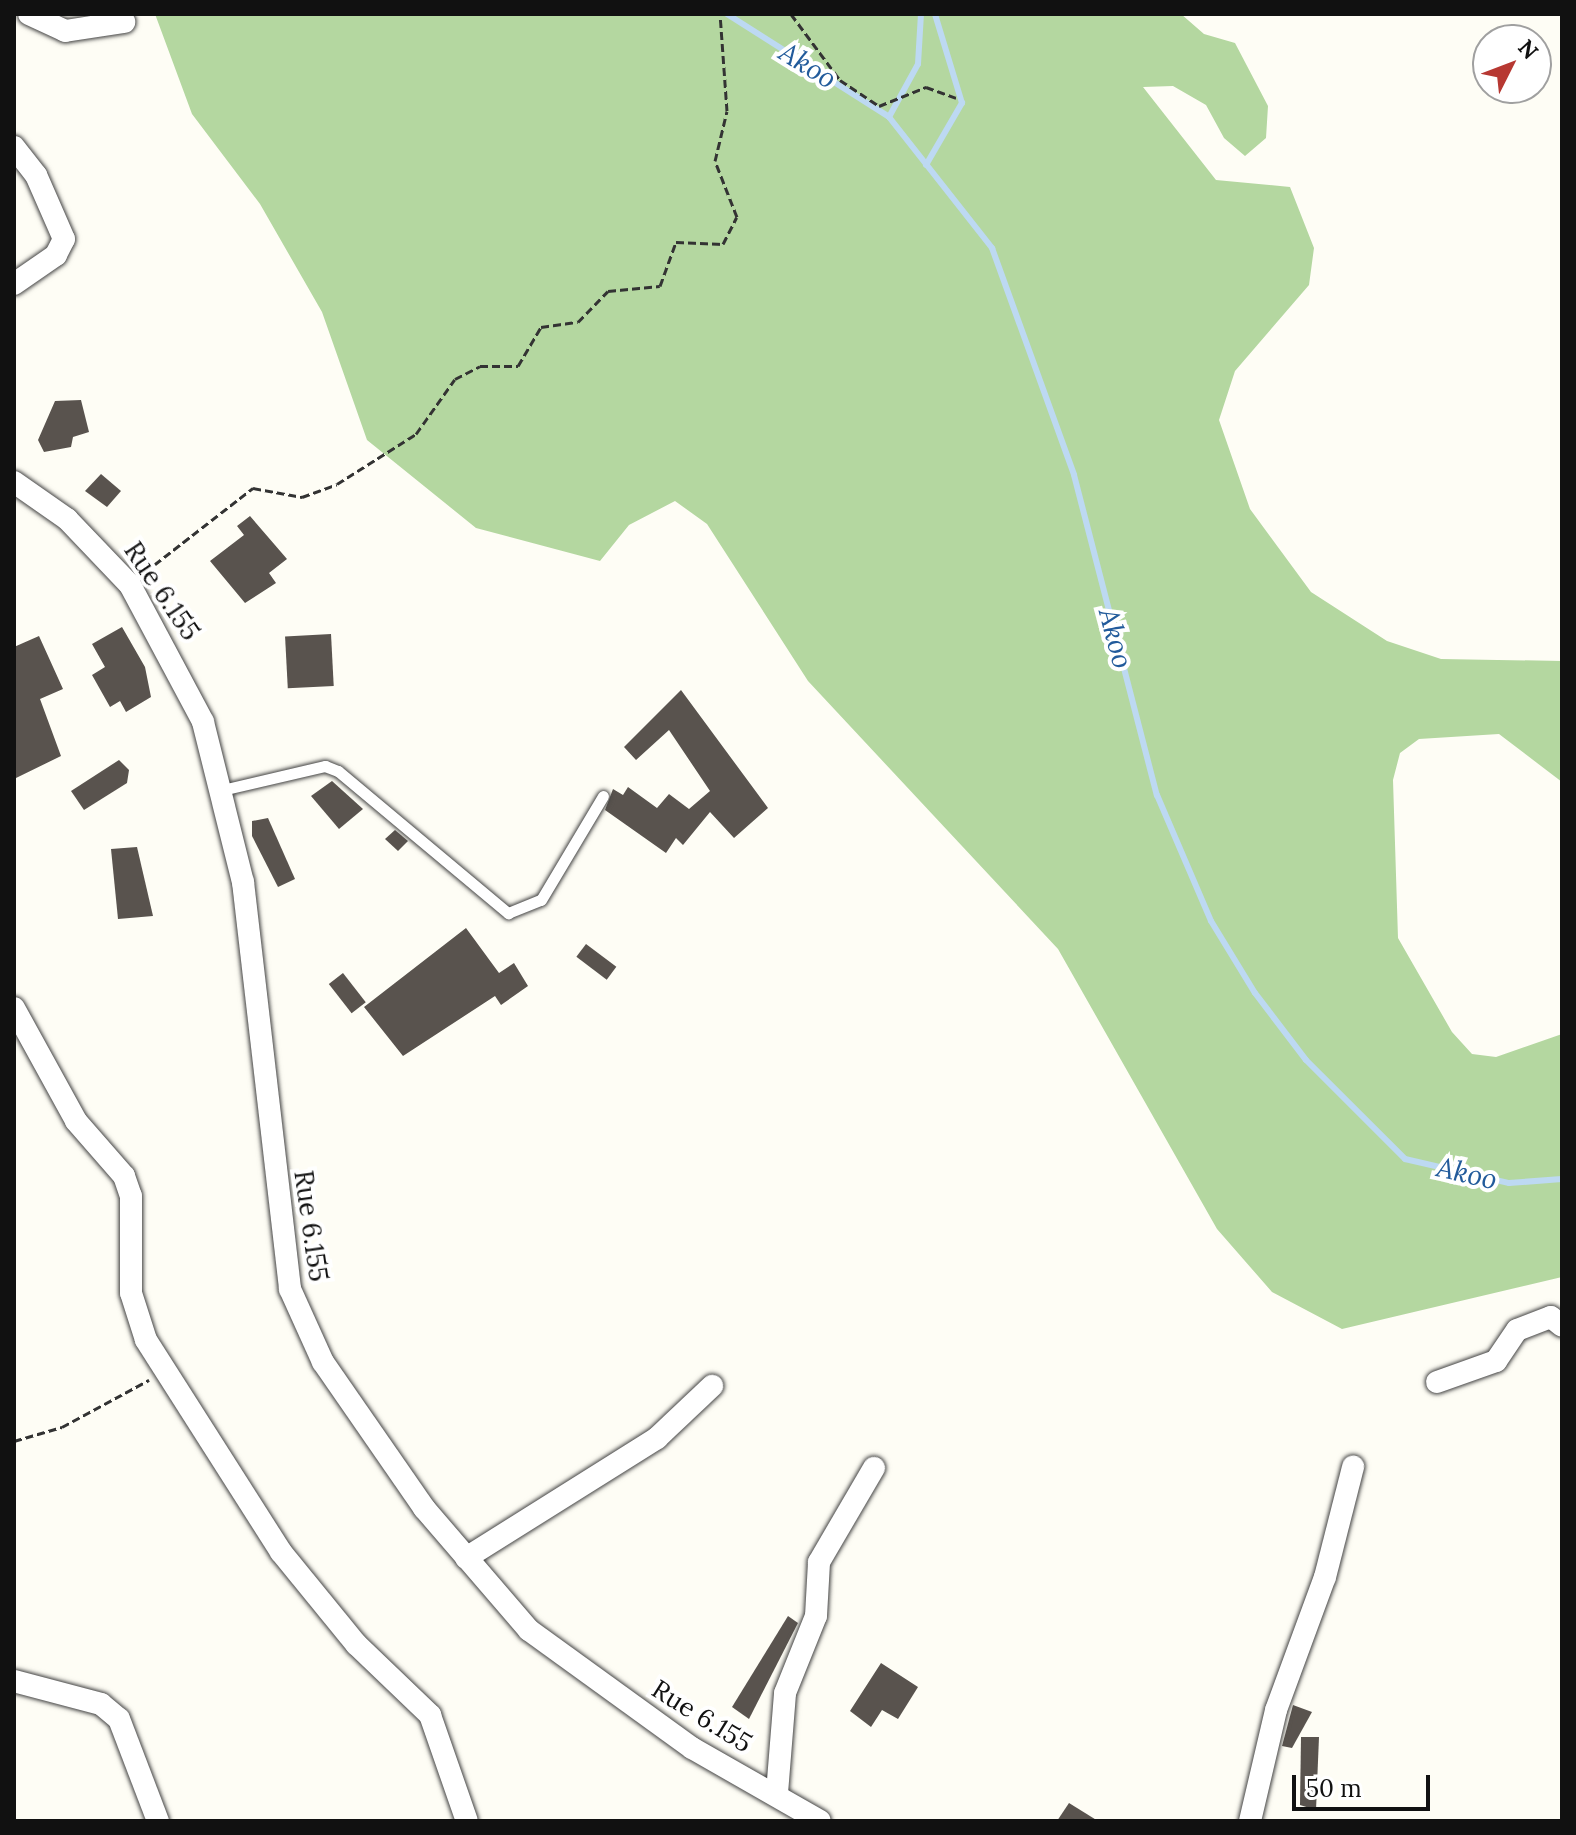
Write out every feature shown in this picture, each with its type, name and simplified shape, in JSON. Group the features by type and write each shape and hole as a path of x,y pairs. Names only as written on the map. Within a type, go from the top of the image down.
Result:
{"street":[{"path":"29,14 65,31 124,22"},
{"path":"14,147 36,175 64,239 56,255 14,284"},
{"name":"Rue 6.155","path":"14,482 67,519 130,585 191,691 222,790 243,882 281,1237 300,1324 466,1558 564,1659 692,1748 777,1793 820,1821"},
{"path":"14,1008 76,1121 124,1176 131,1196 131,1293 146,1340 281,1552 356,1644 430,1715 467,1821"},
{"path":"1437,1382 1496,1361 1517,1330 1551,1317 1562,1326"},
{"path":"466,1558 657,1438 712,1386"},
{"path":"1250,1821 1276,1710 1325,1577 1353,1467"},
{"path":"777,1793 785,1693 816,1616 819,1562 874,1468"},
{"path":"14,1681 101,1704 119,1719 158,1821"}],"lane":[{"path":"222,790 325,766 338,771 508,913 541,900 603,796"}],"path":[{"path":"130,585 253,488 318,495 416,434 455,379 480,366 518,366 541,327 578,322 608,291 660,286 676,242 723,244 737,217 715,161 727,111 720,14"},
{"path":"791,14 840,80 879,106 926,87 956,98"},
{"path":"14,1441 62,1427 166,1371"}],"green space":[{"path":"155,14 1181,14 1204,34 1235,43 1268,106 1266,138 1245,156 1224,138 1206,105 1173,86 1143,87 1216,180 1290,187 1314,248 1309,285 1235,371 1219,420 1250,509 1311,592 1387,641 1441,659 1562,661 1562,782 1499,734 1419,739 1400,753 1393,780 1398,938 1452,1032 1472,1054 1496,1057 1562,1034 1562,1277 1342,1329 1272,1292 1217,1229 1058,949 808,681 707,524 675,501 629,525 600,561 476,528 367,440 322,312 260,204 192,114"}],"building":[{"path":"81,400 89,432 73,437 71,447 44,452 38,440 55,401"},
{"path":"101,474 121,491 107,507 85,491"},
{"path":"250,516 287,559 269,573 276,583 245,603 210,561 244,535 237,526"},
{"path":"122,627 145,667 151,697 126,712 120,701 110,707 92,675 105,667 92,644"},
{"path":"331,634 334,686 288,688 285,636"},
{"path":"39,636 63,689 40,699 61,756 14,779 14,647"},
{"path":"681,690 768,808 734,838 710,812 683,845 676,838 666,853 605,810 613,789 623,795 628,787 657,808 669,794 689,809 710,791 669,730 636,760 624,747"},
{"path":"119,760 129,770 127,783 84,810 71,791"},
{"path":"332,781 363,809 339,829 311,796"},
{"path":"268,818 295,879 278,887 252,836 252,821"},
{"path":"395,830 408,841 398,851 385,839"},
{"path":"137,847 153,916 118,919 111,849"},
{"path":"466,928 499,973 514,963 528,986 501,1005 495,996 403,1056 364,1007"},
{"path":"586,944 616,967 607,980 576,957"},
{"path":"343,973 366,1002 352,1013 329,984"},
{"path":"788,1616 798,1623 749,1719 732,1707"},
{"path":"881,1663 918,1687 898,1719 882,1710 871,1727 850,1711"},
{"path":"1293,1705 1312,1712 1292,1748 1282,1746"},
{"path":"1301,1737 1319,1737 1316,1810 1300,1805"},
{"path":"1069,1803 1098,1821 1057,1821"}],"waterway":[{"name":"Akoo","path":"727,14 889,117 992,248 1074,475 1157,795 1211,921 1255,993 1306,1060 1405,1159 1509,1183 1562,1179"},
{"path":"889,117 918,64 921,14"},
{"path":"926,165 962,103 935,14"}]}
